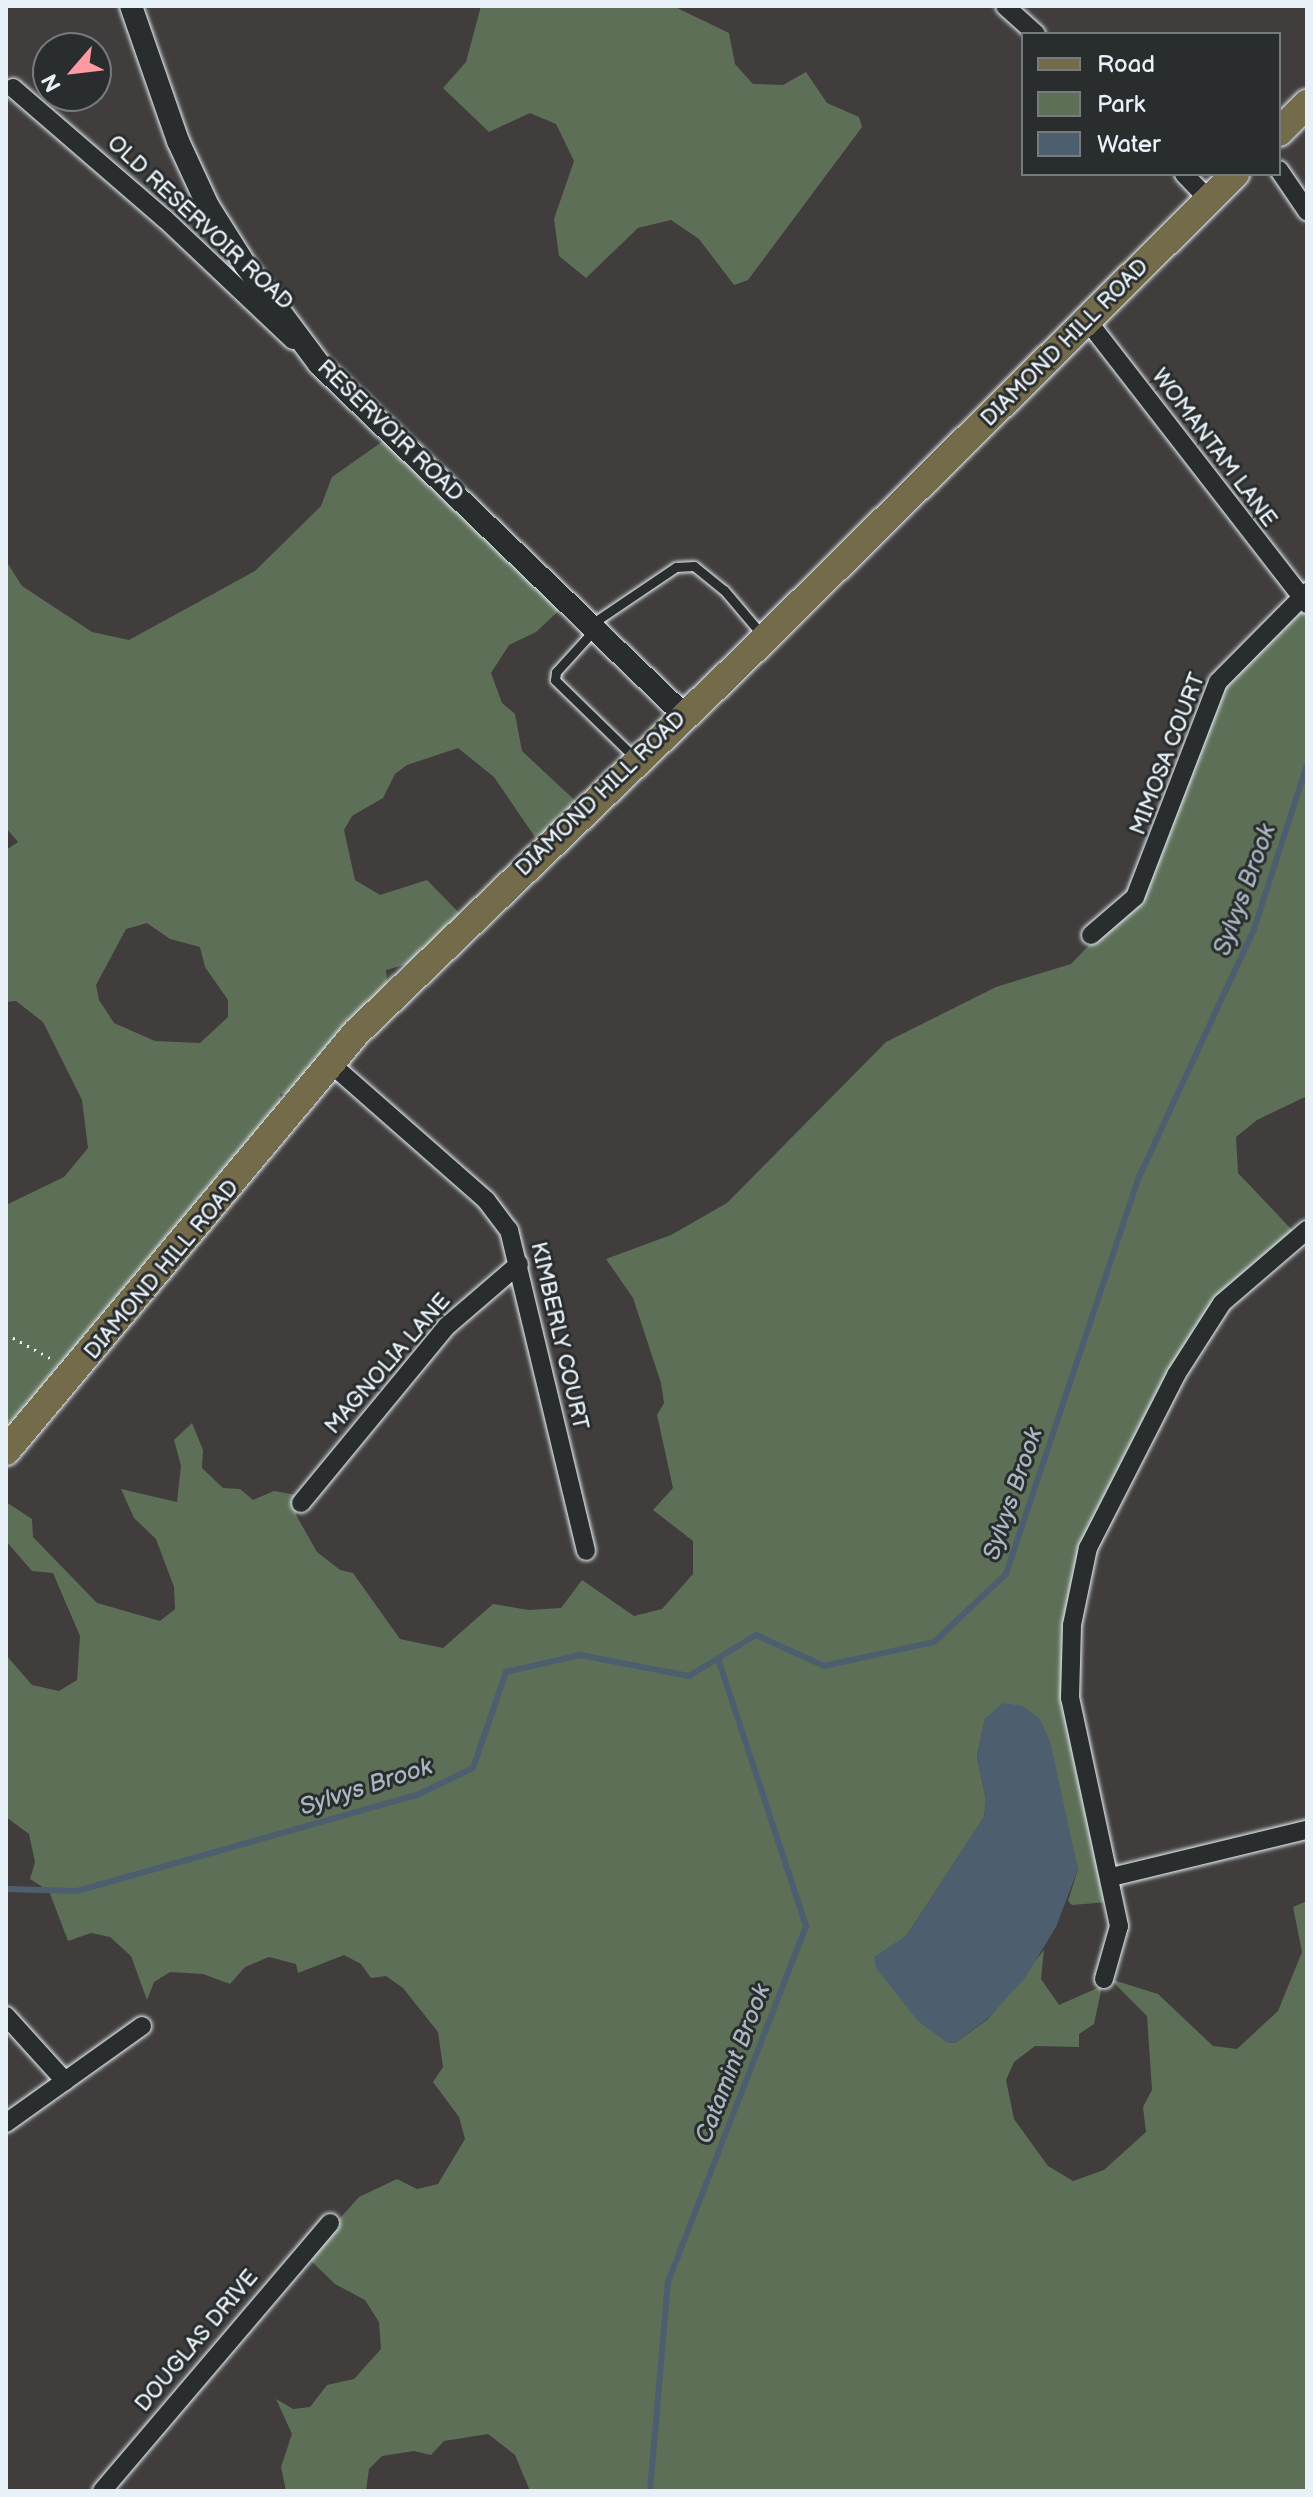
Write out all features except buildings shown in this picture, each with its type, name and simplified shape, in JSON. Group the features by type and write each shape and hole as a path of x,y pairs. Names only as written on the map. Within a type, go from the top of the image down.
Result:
{"main road":[{"path":"1281,130 1307,104"},
{"name":"DIAMOND HILL ROAD","path":"6,1451 76,1372 330,1063 417,969 766,638 1233,176"}],"street":[{"name":"RESERVOIR ROAD","path":"131,6 178,141 208,206 246,266 319,364 684,715"},
{"path":"1005,6 1034,32"},
{"name":"OLD RESERVOIR ROAD","path":"13,88 165,219 319,364"},
{"path":"1281,173 1307,211"},
{"path":"1186,176 1208,199"},
{"name":"WOMANTAM LANE","path":"1086,319 1306,598"},
{"name":"MIMOSA COURT","path":"1091,935 1120,914 1145,877 1218,682 1306,598"},
{"name":"KIMBERLY COURT","path":"330,1063 486,1200 509,1230 586,1551"},
{"path":"1104,1979 1119,1926 1112,1877 1070,1698 1072,1625 1088,1548 1176,1375 1222,1303 1307,1230"},
{"name":"MAGNOLIA LANE","path":"301,1503 447,1326 519,1264"},
{"path":"1112,1877 1307,1830"},
{"path":"6,2016 65,2081"},
{"path":"6,2123 142,2026"},
{"name":"DOUGLAS DRIVE","path":"102,2491 330,2223"}],"lane":[{"path":"637,760 555,680 556,672 592,627 676,567 694,566 724,590 766,638"}],"path":[{"path":"6,1334 76,1372"}],"green space":[{"path":"481,6 673,6 729,33 735,64 753,84 783,85 806,72 827,103 859,117 862,127 748,280 734,285 699,239 671,220 638,228 586,278 559,256 554,219 574,161 556,124 530,113 489,132 443,88 466,62"},
{"path":"396,432 568,602 536,632 509,645 491,673 502,703 515,714 522,751 583,808 541,846 494,777 458,748 407,765 395,774 383,798 352,816 344,830 355,880 380,895 427,880 466,920 429,958 386,970 389,998 304,1093 280,1094 283,1119 6,1450 6,1205 64,1177 88,1148 82,1100 43,1022 16,1001 6,1002 6,850 18,842 6,828 6,561 22,586 92,632 129,640 255,571 321,506 332,477","holes":["147,923 170,939 200,947 205,967 228,1000 228,1017 200,1043 155,1041 114,1023 99,1000 96,985 126,929"]},
{"path":"1307,604 1307,1096 1257,1120 1236,1137 1238,1173 1296,1234 1219,1305 1117,1487 1080,1590 1077,1717 1119,1875 1120,1901 1072,1905 1068,1901 1078,1869 1062,1814 985,1719 977,1756 986,1800 984,1817 907,1935 946,2042 955,2043 988,2019 1044,1950 1041,1979 1059,2005 1102,1986 1094,2024 1079,2034 1079,2047 1035,2046 1014,2062 1006,2080 1014,2119 1048,2166 1073,2181 1104,2170 1146,2132 1143,2107 1152,2090 1147,2016 1110,1979 1158,1994 1213,2046 1237,2049 1278,2011 1302,1952 1293,1907 1307,1901 1307,2491 530,2491 515,2455 488,2434 444,2441 431,2455 414,2451 382,2456 369,2469 366,2491 286,2491 281,2467 292,2434 276,2399 293,2409 310,2407 327,2385 354,2379 381,2349 379,2322 365,2300 335,2284 306,2256 359,2197 397,2179 417,2189 438,2184 465,2139 459,2117 433,2082 443,2067 438,2032 403,1988 386,1976 371,1978 361,1964 344,1955 298,1973 296,1964 269,1957 245,1967 230,1984 203,1974 170,1972 154,1982 147,2000 131,1956 110,1937 91,1933 68,1941 49,1891 30,1879 35,1862 29,1834 6,1817 6,1655 32,1685 59,1691 77,1680 80,1636 53,1573 32,1571 6,1541 6,1502 32,1519 33,1537 97,1603 160,1621 175,1609 174,1587 156,1539 134,1518 121,1489 177,1502 181,1466 174,1440 192,1423 203,1450 202,1468 223,1488 240,1489 253,1500 274,1491 302,1496 296,1515 317,1552 340,1570 353,1573 400,1639 443,1648 493,1604 529,1610 561,1608 582,1580 634,1616 662,1609 693,1574 693,1541 653,1510 673,1488 657,1415 664,1403 661,1383 633,1298 606,1259 671,1235 727,1203 886,1042 996,987 1071,964 1118,915 1224,680"}],"water":[{"path":"1003,1703 1023,1706 1040,1719 1050,1741 1078,1869 1056,1927 1025,1978 987,2019 955,2043 946,2042 918,2021 876,1968 874,1957 907,1935 984,1817 986,1800 977,1756 985,1718"}],"waterway":[{"name":"Sylvys Brook","path":"6,1889 77,1891 419,1794 473,1768 506,1672 580,1655 689,1676 756,1635 824,1666 934,1642 1006,1574 1139,1177 1254,929 1307,765"},
{"name":"Catamint Brook","path":"650,2491 668,2282 806,1926 718,1658"}]}
